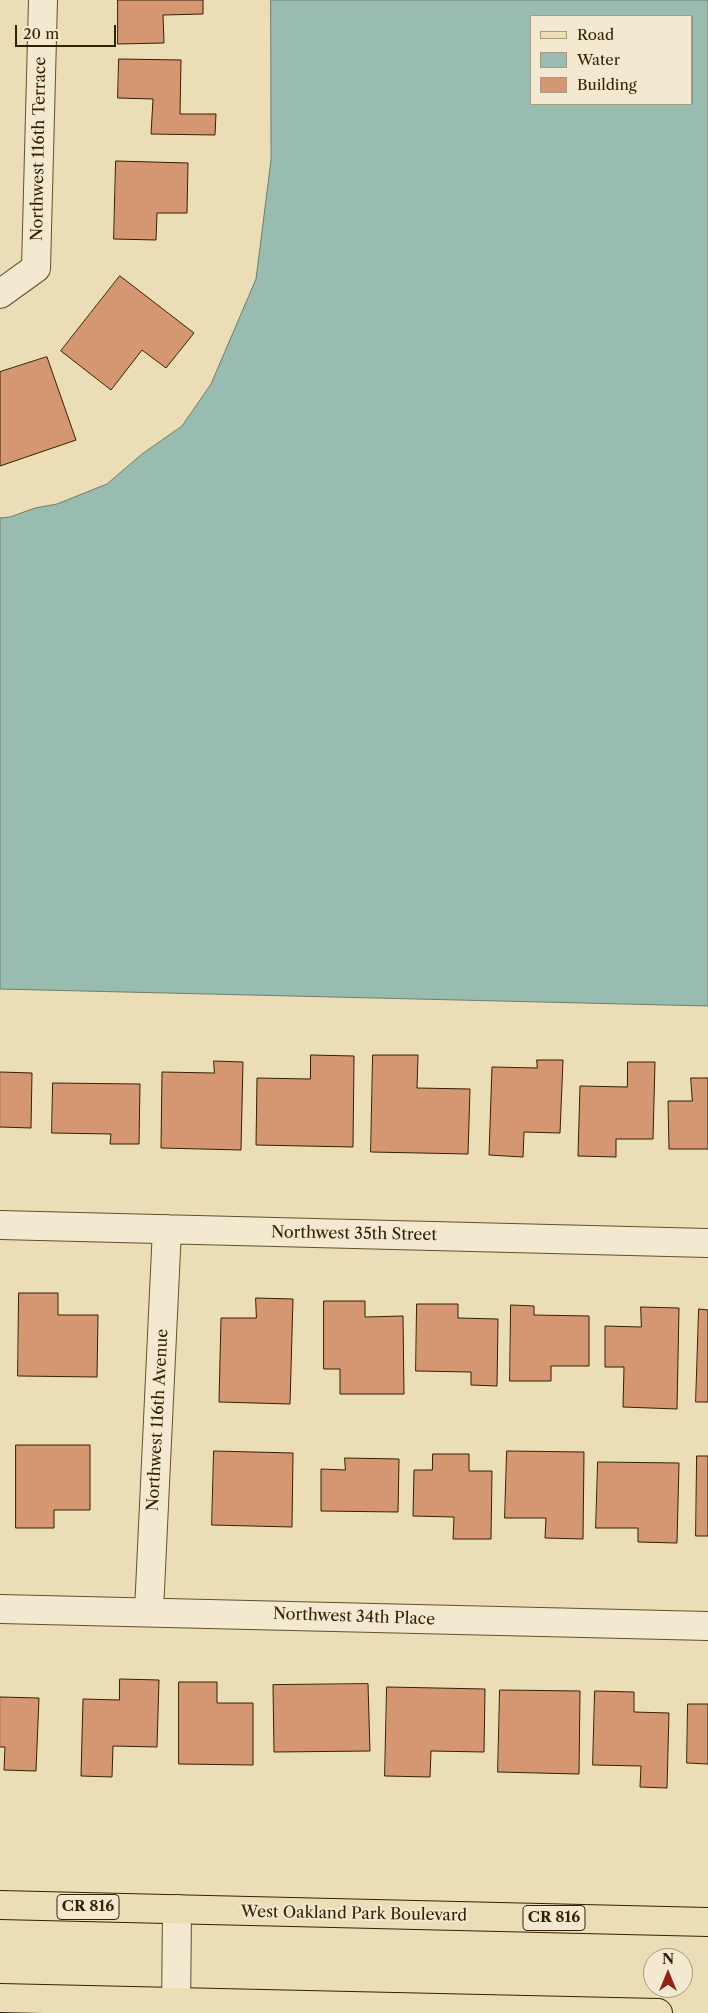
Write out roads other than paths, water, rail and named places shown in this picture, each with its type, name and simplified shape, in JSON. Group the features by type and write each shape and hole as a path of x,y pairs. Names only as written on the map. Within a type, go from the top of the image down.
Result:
{"main road":[{"name":"West Oakland Park Boulevard","path":"0,1905 708,1922"},
{"path":"0,1998 176,2008 658,2013"}],"street":[{"name":"Northwest 116th Terrace","path":"0,294 36,268 43,0"},
{"name":"Northwest 35th Street","path":"0,1225 708,1243"},
{"name":"Northwest 116th Avenue","path":"150,1612 167,1229"},
{"name":"Northwest 34th Place","path":"0,1609 708,1626"},
{"path":"176,2008 177,1909"}],"water":[{"path":"271,0 708,0 708,1006 0,989 0,518 57,504 107,484 142,454 182,426 211,384 256,279 271,160"}]}
